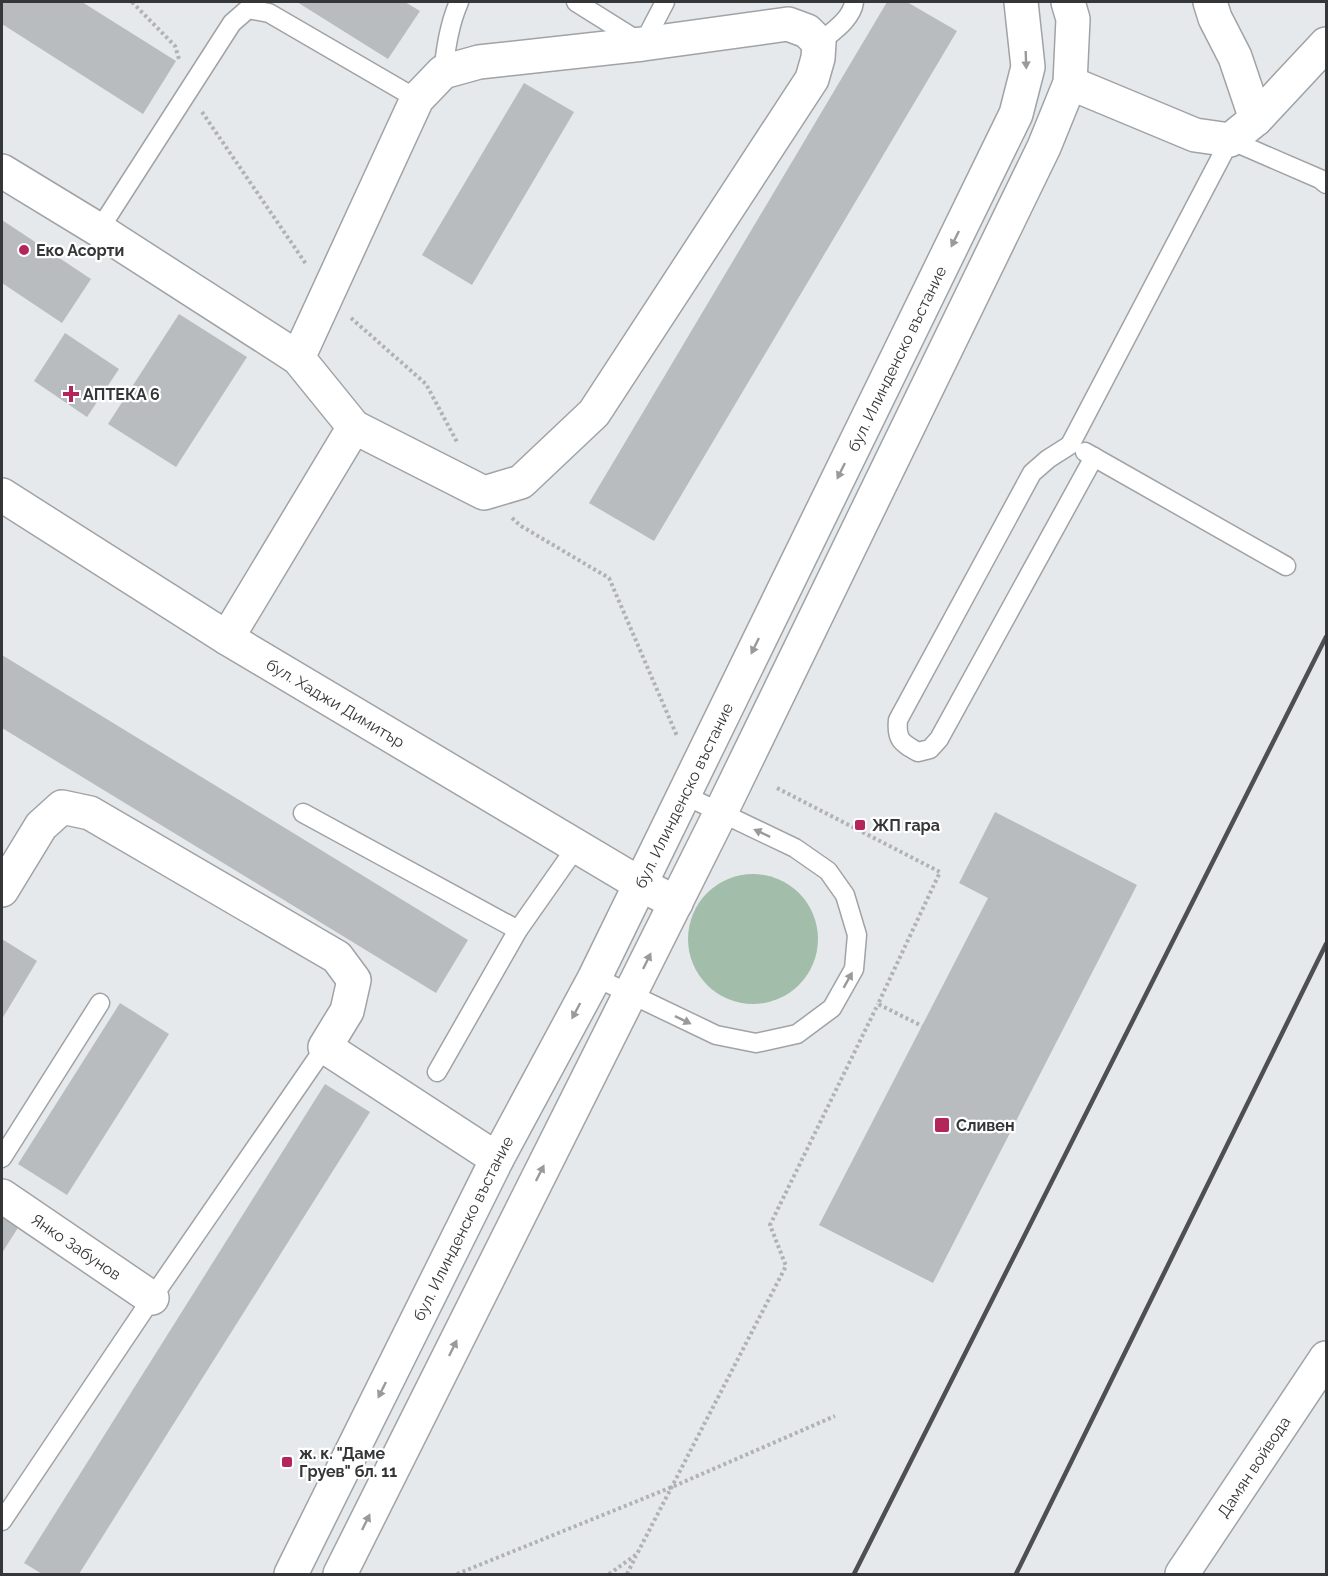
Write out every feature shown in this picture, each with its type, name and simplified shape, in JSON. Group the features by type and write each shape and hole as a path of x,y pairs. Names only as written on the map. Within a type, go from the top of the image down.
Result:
{"street":[{"name":"бул. Илинденско въстание","path":"291,1575 497,1159 595,977 682,794 1016,114 1028,67 1021,2"},
{"path":"340,1575 720,814 1044,147 1070,83 1073,20 1068,2"},
{"path":"1210,2 1215,18 1235,57 1256,119"},
{"path":"2,171 99,230 298,358 354,427 484,493 521,482 594,413 812,79 818,58 819,43 807,31 788,24 643,44 479,62 443,72 417,99 298,358"},
{"path":"1070,83 1195,135 1230,140 1256,119 1326,44"},
{"path":"227,638 354,427"},
{"name":"бул. Хаджи Димитър","path":"2,495 227,638 640,884 676,903"},
{"path":"2,890 40,826 62,807 90,813 337,957 354,980 347,1011 325,1047 497,1159"},
{"name":"Янко Забунов","path":"2,1196 152,1298"},
{"name":"Дамян войвода","path":"1182,1575 1316,1397 1326,1358"}],"lane":[{"path":"443,72 452,18 459,2"},
{"path":"576,2 643,44 665,2"},
{"path":"819,43 841,24 853,8 854,2"},
{"path":"99,230 232,23 248,9 269,13 417,99"},
{"path":"1094,457 939,739 930,749 918,752 904,744 897,733 898,720 1032,472 1070,445 1230,140 1320,179 1326,184"},
{"path":"1070,445 1286,566"},
{"path":"595,977 716,1035 756,1043 797,1034 832,1008 854,969 857,935 845,895 828,871 795,848 682,794"},
{"path":"303,813 518,930"},
{"path":"437,1072 518,930 577,846"},
{"path":"2,1158 100,1003"},
{"path":"2,1521 325,1047"}],"path":[{"path":"132,2 175,46 188,92 327,297 426,384 458,443"},
{"path":"484,493 521,526 609,578 679,740"},
{"path":"627,1575 786,1266 771,1225 940,872 777,788"},
{"path":"878,1004 922,1026"},
{"path":"457,1575 672,1487 835,1416"},
{"path":"609,1575 637,1554"}],"green space":[{"path":"753,874 778,879 799,893 813,914 818,939 813,964 799,985 778,999 753,1004 728,999 707,985 693,964 688,939 693,914 707,893 728,879"}],"building":[{"path":"2,2 82,2 176,61 143,114 2,24"},
{"path":"297,2 405,2 420,11 388,59"},
{"path":"887,2 907,2 957,31 654,541 589,503"},
{"path":"524,83 574,112 472,285 422,255"},
{"name":"Еко Асорти","path":"2,220 91,279 62,323 2,283"},
{"path":"179,314 247,357 176,467 108,424"},
{"path":"65,333 119,369 87,417 34,381"},
{"path":"2,655 468,940 436,993 2,728"},
{"name":"Сливен","path":"995,812 1137,885 933,1283 819,1225 988,898 959,883"},
{"path":"2,939 37,961 2,1019"},
{"path":"120,1003 169,1034 67,1195 18,1164"},
{"path":"325,1084 370,1112 79,1574 42,1574 24,1563"},
{"path":"2,1211 21,1223 2,1253"}],"railway":[{"path":"854,1574 1326,637"},
{"path":"1016,1574 1326,944"}],"place":[{"name":"Еко Асорти","path":"24,250"},
{"name":"АПТЕКА 6","path":"71,394"},
{"name":"ЖП гара","path":"860,825"},
{"name":"Сливен","path":"942,1125"},
{"name":"ж. к. \"Даме Груев\" бл. 11","path":"287,1462"}]}
